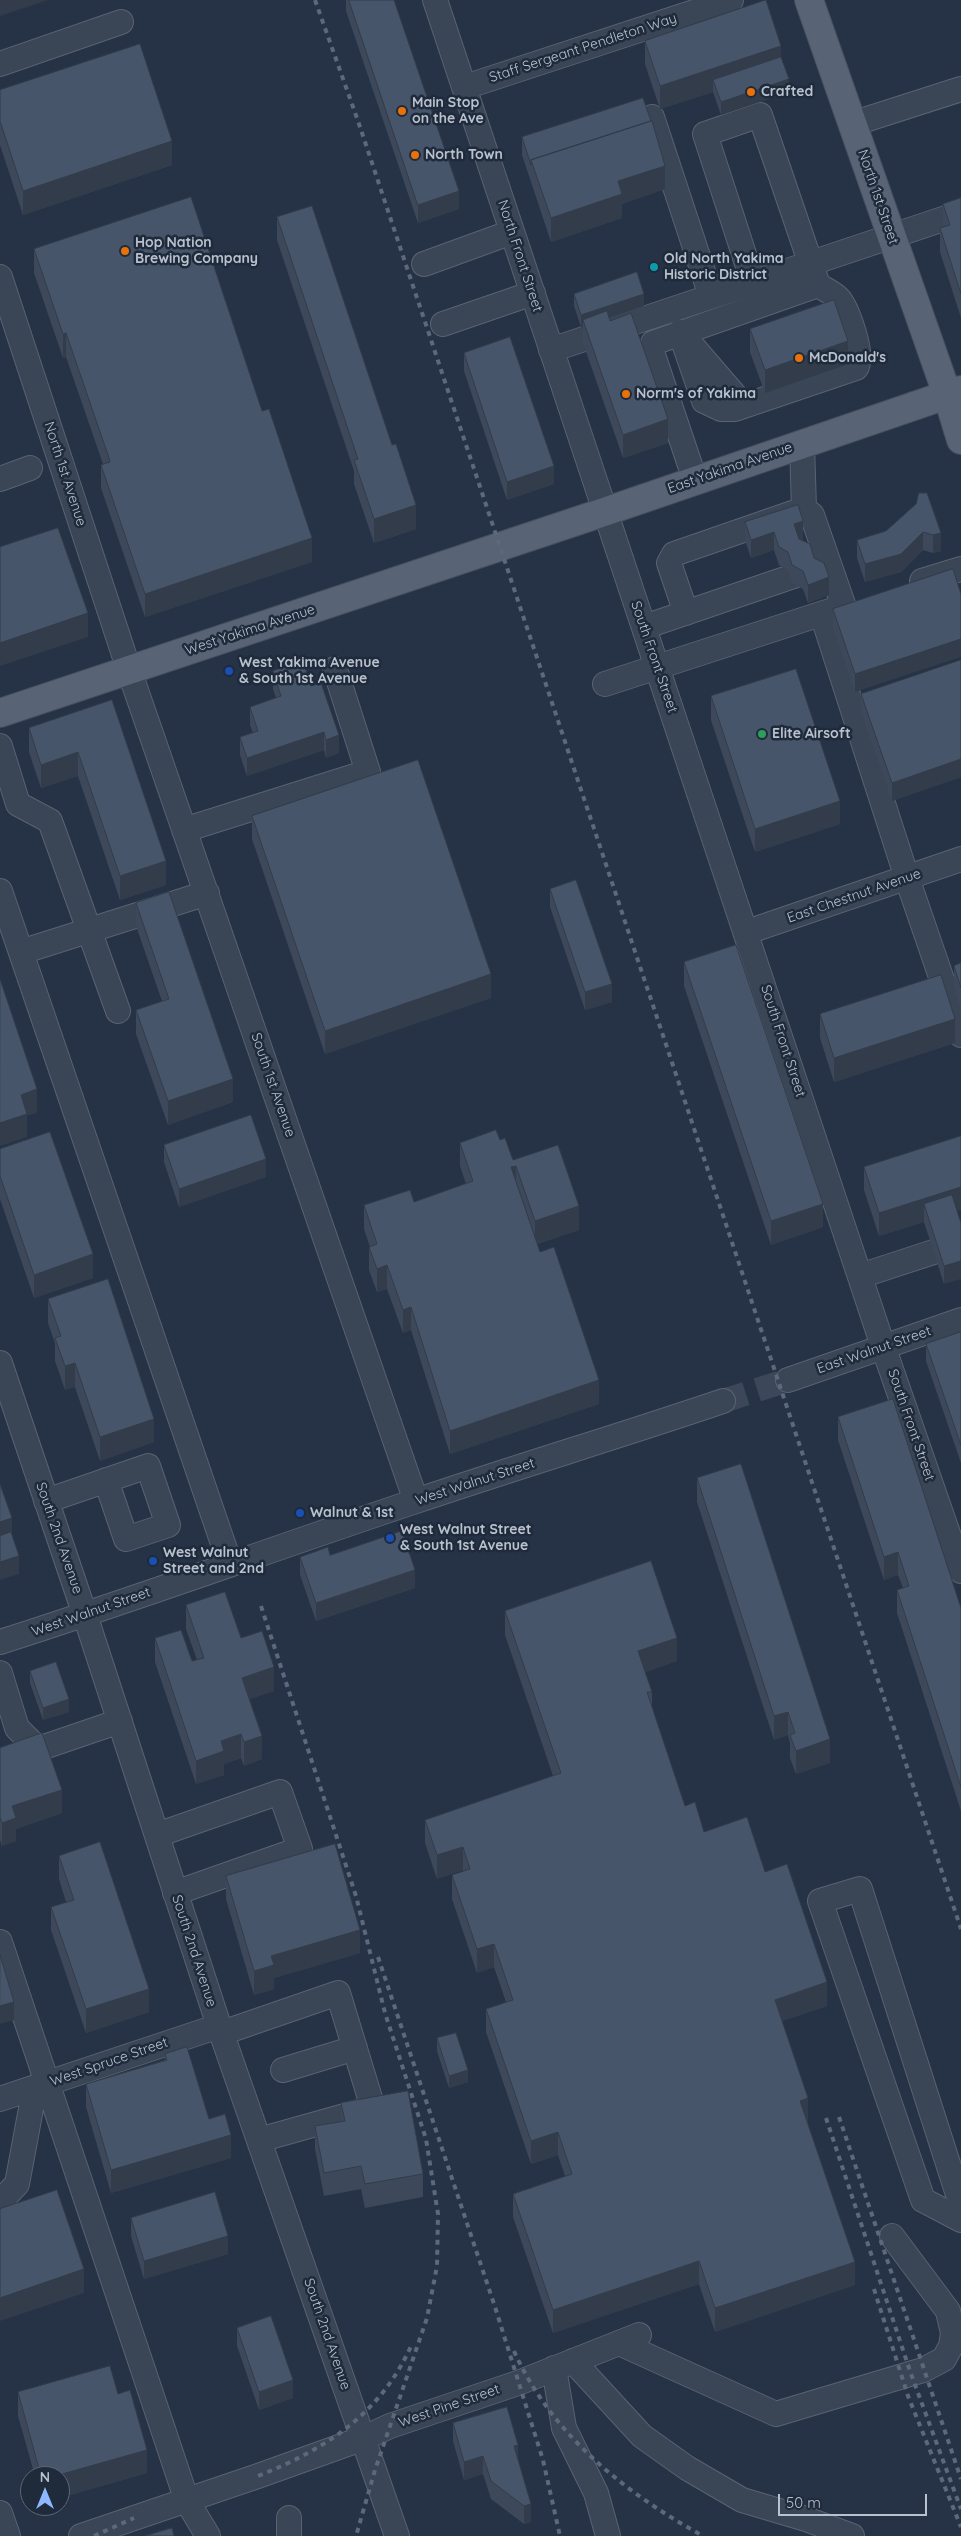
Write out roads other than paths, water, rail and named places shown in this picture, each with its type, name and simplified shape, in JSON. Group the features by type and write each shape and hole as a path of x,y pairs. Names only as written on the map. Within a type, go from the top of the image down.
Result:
{"main road":[{"name":"North 1st Street","path":"809,0 891,235 954,392 961,440"},
{"name":"East Yakima Avenue","path":"499,546 954,392"},
{"name":"West Yakima Avenue","path":"0,714 499,546"}],"street":[{"name":"North Front Street","path":"435,0 604,512"},
{"name":"Staff Sergeant Pendleton Way","path":"465,87 731,0"},
{"path":"0,64 121,22"},
{"path":"852,124 961,89"},
{"path":"680,332 704,401 721,409 735,409 856,368 859,365 859,349 843,305 837,297 818,285 760,115 705,134 753,282"},
{"path":"652,117 712,296"},
{"path":"551,350 961,213"},
{"path":"424,264 512,232"},
{"name":"North 1st Avenue","path":"0,277 6,318 129,670"},
{"path":"696,480 651,349 656,340 818,285"},
{"path":"443,324 533,293"},
{"path":"802,444 804,509"},
{"path":"1,475 30,468"},
{"path":"804,509 812,515 842,607 907,878 961,1035"},
{"path":"686,613 669,563 670,557 804,509"},
{"name":"South Front Street","path":"604,512 747,932 883,1346 961,1570"},
{"path":"644,627 829,564"},
{"path":"897,590 961,569"},
{"path":"605,684 842,607"},
{"path":"184,830 368,772 335,669"},
{"name":"South 1st Avenue","path":"129,670 416,1501"},
{"path":"0,746 18,804 50,821 118,1011"},
{"name":"East Chestnut Avenue","path":"747,932 961,859"},
{"path":"0,891 230,1564"},
{"path":"21,952 206,894"},
{"path":"860,1276 961,1243"},
{"name":"East Walnut Street","path":"788,1380 961,1320"},
{"name":"South 2nd Avenue","path":"0,1363 85,1615 220,2030 397,2536"},
{"name":"West Walnut Street","path":"0,1642 85,1615 416,1501 602,1442 723,1401"},
{"path":"46,1501 106,1480"},
{"path":"0,1673 16,1728 38,1749 120,1722"},
{"path":"157,1835 280,1792 300,1849 175,1893"},
{"path":"961,2204 860,1889 820,1901 923,2200 961,2220"},
{"path":"0,1942 41,2085 186,2500 208,2536"},
{"name":"West Spruce Street","path":"0,2099 338,1993 355,2048"},
{"path":"259,2140 373,2108 355,2048 283,2070"},
{"path":"0,2202 18,2184 41,2085"},
{"name":"West Pine Street","path":"81,2536 258,2476 364,2438 390,2426 518,2383 629,2339 776,2414 923,2370 944,2359 951,2346 953,2333 950,2319 939,2297 907,2260 892,2236"},
{"path":"564,2364 564,2428 596,2493 608,2536"},
{"path":"564,2364 642,2436 687,2468 742,2500 806,2519 852,2536"},
{"path":"0,2513 8,2536"}],"tunnel":[{"path":"723,1401 788,1380"}],"railway":[{"path":"315,0 358,121 961,1929"},
{"path":"261,1606 356,1896 385,2013 426,2139 438,2214 437,2266 427,2318 375,2470 356,2536"},
{"path":"378,1957 495,2307 543,2460 560,2536"},
{"path":"839,2117 961,2479"},
{"path":"826,2118 911,2374 961,2509"},
{"path":"874,2289 908,2396 961,2527"},
{"path":"258,2476 306,2454 349,2426 368,2409 384,2390 399,2369 412,2344"},
{"path":"514,2351 548,2409 569,2435 593,2458 646,2501 703,2536"},
{"path":"94,2536 134,2518"}],"place":[{"name":"Crafted","path":"751,92"},
{"name":"Main Stop on the Ave","path":"402,111"},
{"name":"North Town","path":"415,155"},
{"name":"Hop Nation Brewing Company","path":"125,251"},
{"name":"Old North Yakima Historic District","path":"654,267"},
{"name":"McDonald's","path":"799,358"},
{"name":"Norm's of Yakima","path":"626,394"},
{"name":"West Yakima Avenue & South 1st Avenue","path":"229,671"},
{"name":"Elite Airsoft","path":"762,734"},
{"name":"Walnut & 1st","path":"300,1513"},
{"name":"West Walnut Street & South 1st Avenue","path":"390,1538"},
{"name":"West Walnut Street and 2nd","path":"153,1561"}]}
